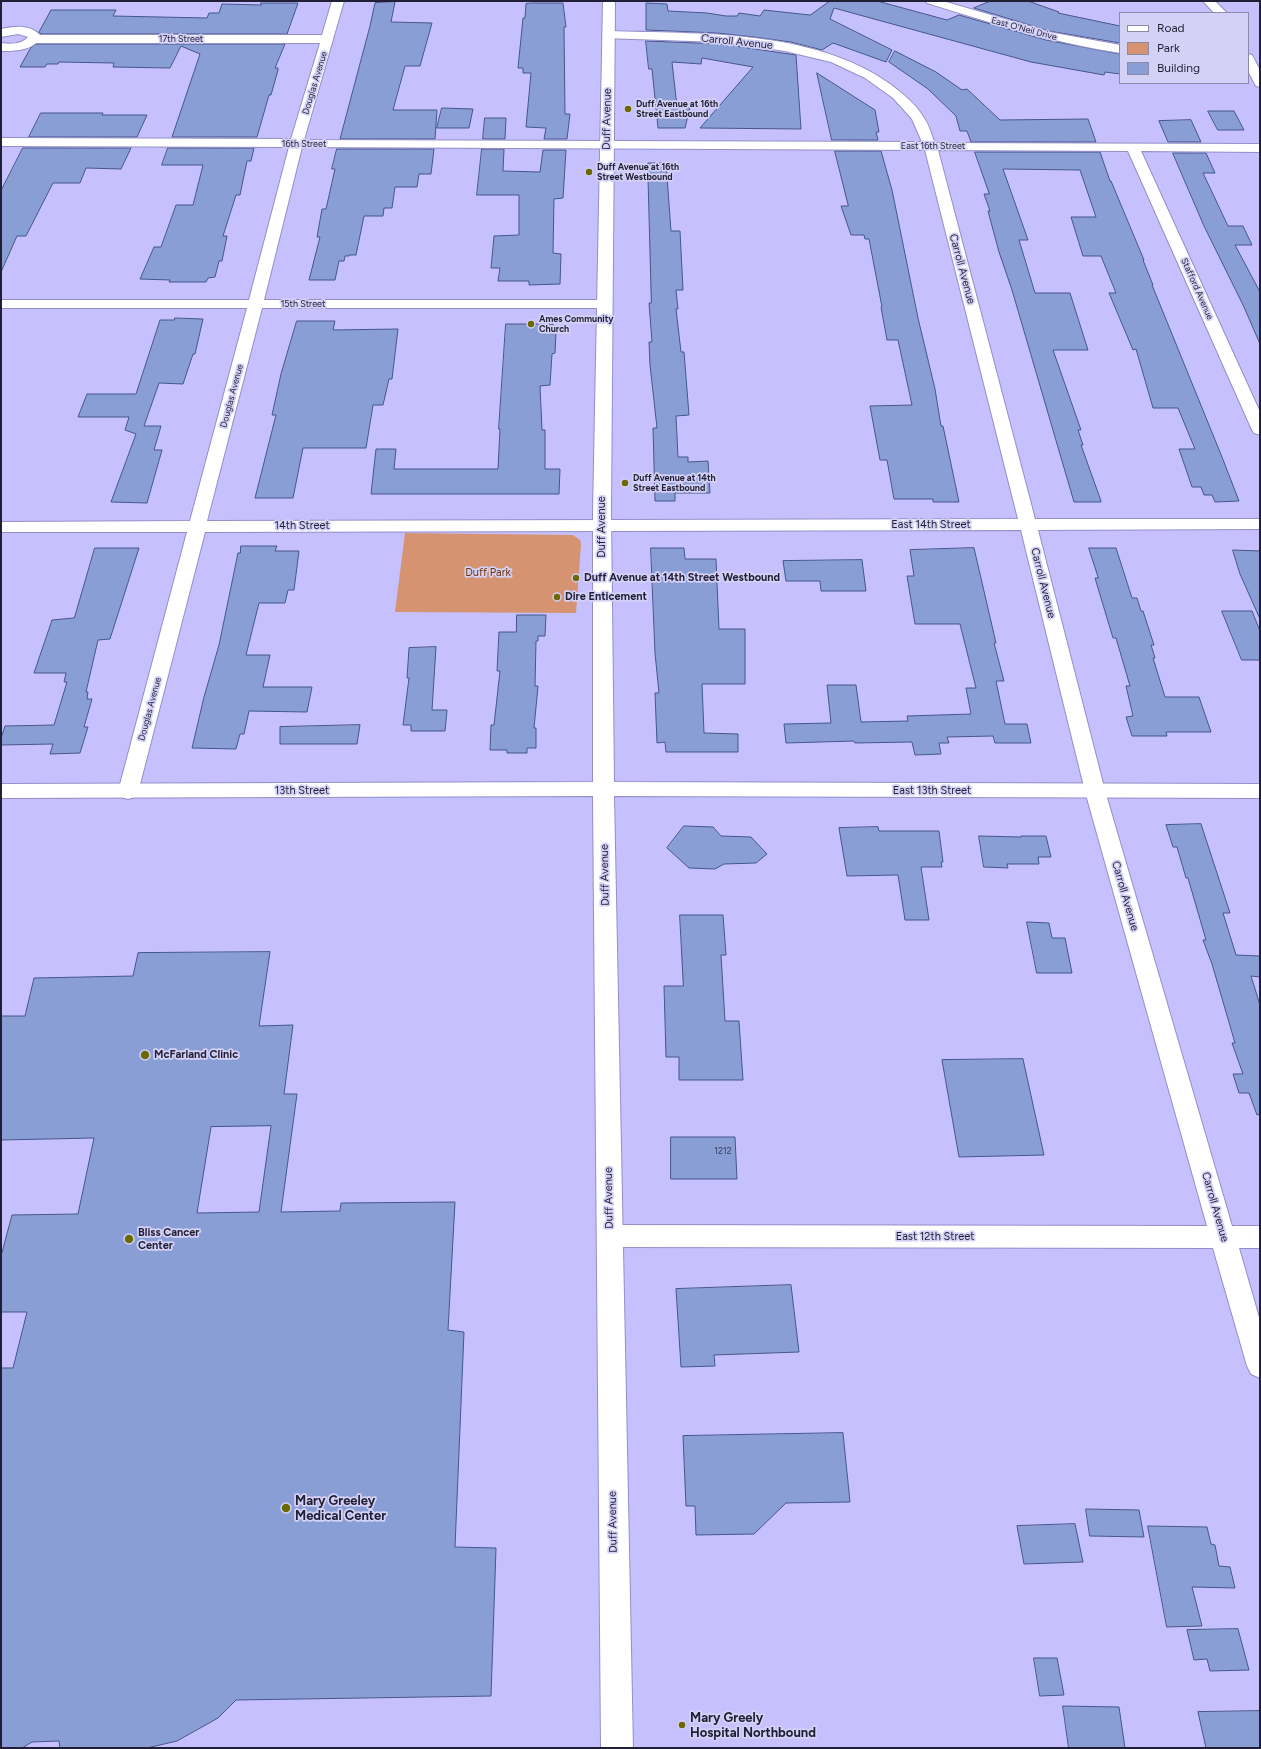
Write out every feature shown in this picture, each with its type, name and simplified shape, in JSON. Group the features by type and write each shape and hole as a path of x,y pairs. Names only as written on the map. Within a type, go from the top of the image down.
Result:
{"main road":[{"name":"Duff Avenue","path":"609,1 602,525 616,1748"},
{"name":"East 13th Street","path":"604,790 1260,791"},
{"name":"13th Street","path":"1,791 128,792 604,790"}],"street":[{"name":"Douglas Avenue","path":"128,792 197,526 257,304 296,144 338,1"},
{"name":"East O'Neil Drive","path":"931,1 1018,29 1052,37 1119,49"},
{"path":"1209,1 1221,12"},
{"name":"17th Street","path":"1,33 24,31 32,34 34,39"},
{"name":"Carroll Avenue","path":"608,35 721,38 785,47 835,59 869,75 897,95 918,118 930,146 1029,525 1095,791 1260,1366"},
{"name":"17th Street","path":"1,47 20,46 31,42 34,39 328,39"},
{"path":"1249,60 1260,82"},
{"name":"16th Street","path":"1,142 607,145"},
{"name":"East 16th Street","path":"607,145 1260,148"},
{"name":"Stafford Avenue","path":"1134,147 1260,430"},
{"name":"15th Street","path":"1,304 605,304"},
{"name":"East 14th Street","path":"602,525 1260,524"},
{"name":"14th Street","path":"1,527 602,525"},
{"name":"East 12th Street","path":"610,1236 1260,1237"}],"green space":[{"name":"Duff Park","path":"405,533 573,535 580,540 581,544 576,613 395,612"}],"building":[{"path":"830,1 877,1 947,20 959,15 1046,40 1119,54 1119,74 1105,72 1104,75 1031,62 834,8 830,19 892,50 886,62 833,43 822,50 791,42 754,37 717,33 646,30 646,3 667,4 668,11 707,13 726,16 737,16 739,13 760,16 764,10 810,15"},
{"path":"991,1 1028,1 1059,12 1058,13 1119,26 1119,43 1049,31 974,8"},
{"path":"395,2 391,22 432,23 420,66 405,66 393,110 437,110 435,139 340,139 375,3"},
{"path":"261,3 298,3 287,34 41,34 39,32 51,10 116,10 113,16 207,18 209,13 219,13 222,4 261,5"},
{"path":"563,3 566,27 564,27 565,114 570,114 567,139 544,139 546,128 526,127 531,73 523,73 523,68 518,68 523,18 525,18 526,4"},
{"path":"646,41 721,44 796,55 801,129 700,128 753,67 702,58 701,64 672,62 677,107 690,107 685,128 658,128 652,69 649,69"},
{"path":"36,44 285,44 275,68 278,68 278,70 257,137 172,137 200,54 181,46 170,68 113,67 114,63 59,62 58,64 47,64 45,67 20,67 30,49"},
{"path":"895,51 936,72 962,90 967,89 1000,120 1088,119 1096,142 971,142 967,131 960,131 956,116 928,89 889,62"},
{"path":"817,73 875,110 879,132 876,132 878,140 832,140"},
{"path":"442,108 473,109 469,128 437,128"},
{"path":"1208,111 1234,111 1244,130 1218,130"},
{"path":"41,113 147,115 137,137 29,137"},
{"path":"485,118 506,118 505,139 483,139"},
{"path":"1191,120 1201,142 1168,142 1159,121"},
{"path":"23,148 131,148 121,169 86,168 80,183 53,183 26,236 17,236 1,272 1,191"},
{"path":"168,148 254,148 251,161 247,161 240,195 236,195 223,236 227,236 222,261 219,261 215,277 208,278 206,282 169,282 170,280 140,279 154,247 161,247 176,205 193,205 203,165 162,165"},
{"path":"337,149 434,149 431,174 419,174 417,187 395,187 392,208 384,208 383,216 364,216 356,255 345,256 344,261 339,261 335,280 309,280 320,237 317,237 322,209 326,209 335,169 332,169"},
{"path":"482,149 504,149 503,171 540,172 543,150 566,150 563,198 554,199 553,253 561,254 560,284 529,285 529,281 498,281 500,268 491,268 494,236 519,235 519,195 477,195"},
{"path":"835,151 881,151 892,190 918,318 935,389 941,426 943,426 959,502 933,502 933,499 894,499 887,460 880,460 870,406 912,405 898,340 887,340 869,239 865,239 864,235 851,235 841,206 848,206"},
{"path":"975,152 1100,152 1110,181 1144,260 1152,285 1239,501 1215,502 1212,495 1204,495 1201,487 1192,487 1179,449 1195,449 1178,408 1153,408 1136,349 1133,350 1109,293 1116,293 1101,256 1083,256 1071,217 1096,217 1080,170 1003,169 1028,240 1019,240 1035,293 1070,293 1088,350 1053,350 1081,430 1078,430 1083,445 1081,445 1101,501 1074,502 1012,290 999,252 988,211 990,211 984,194 989,194"},
{"path":"1173,153 1206,153 1215,173 1203,173 1228,226 1243,226 1252,245 1235,245 1260,292 1260,344 1244,307 1204,226"},
{"path":"648,163 666,163 671,231 680,231 683,290 676,290 678,309 676,309 681,352 684,352 689,415 676,416 678,457 688,457 688,462 708,461 710,493 675,493 675,501 655,501 653,428 657,428 649,342 652,342 649,303 651,303"},
{"path":"175,318 203,319 195,354 193,354 183,384 159,383 144,426 161,426 154,450 162,450 147,503 111,502 136,434 125,430 129,417 78,417 87,394 136,394 160,320 174,320"},
{"path":"297,321 335,321 333,330 398,329 392,379 389,379 383,405 373,405 366,448 303,448 293,498 255,498 276,415 272,415 281,374"},
{"path":"506,324 553,324 553,332 556,332 555,353 552,354 550,385 540,386 542,430 545,430 545,469 560,469 559,494 371,494 376,449 396,449 394,469 498,469 499,429"},
{"path":"241,546 277,546 275,551 299,551 294,590 288,590 285,603 259,603 246,655 270,655 263,687 312,687 307,712 249,711 244,734 240,734 236,749 192,748 204,697 219,645 238,553 240,553"},
{"path":"95,548 139,548 110,639 98,640 86,692 88,692 87,699 92,699 84,727 88,727 80,753 50,754 53,744 1,745 1,738 5,726 54,725 67,682 64,682 66,673 34,673 52,620 74,618"},
{"path":"651,548 684,548 685,559 716,559 719,629 745,629 745,684 702,684 704,733 738,734 738,752 666,752 665,742 657,743 655,693 659,693 655,653"},
{"path":"974,548 996,643 994,643 1004,681 996,681 1005,724 1027,724 1031,743 995,743 993,736 947,737 949,743 939,743 941,754 915,755 912,742 855,743 854,741 786,743 784,724 831,723 827,685 856,685 861,722 908,721 907,716 971,714 966,688 976,688 960,624 915,624 907,576 914,576 910,550"},
{"path":"1089,548 1116,548 1132,598 1137,598 1141,611 1143,611 1154,645 1151,645 1155,658 1153,658 1165,697 1199,697 1211,732 1166,732 1167,736 1132,736 1126,717 1133,716 1126,686 1130,686 1116,638 1113,638 1095,578 1098,578"},
{"path":"1233,550 1260,551 1260,619 1240,574"},
{"path":"862,560 866,591 821,591 820,581 786,581 783,561"},
{"path":"1222,611 1252,611 1260,631 1260,660 1242,660"},
{"path":"517,615 546,615 545,636 538,636 538,641 536,641 535,686 538,686 534,728 536,728 536,748 527,748 527,753 507,753 507,750 490,750 491,725 494,725 500,671 497,671 499,632 516,632"},
{"path":"436,647 432,710 447,710 445,731 411,731 411,725 403,725 409,678 407,678 409,648"},
{"path":"360,725 357,744 280,744 280,727"},
{"path":"1201,824 1230,913 1223,913 1236,955 1260,956 1260,977 1251,976 1260,1005 1260,1114 1257,1115 1249,1093 1239,1093 1233,1074 1243,1074 1232,1043 1235,1043 1212,964 1203,940 1206,940 1188,878 1186,878 1177,847 1173,847 1166,825"},
{"path":"684,826 713,827 721,836 751,837 767,854 756,863 724,864 715,869 689,868 667,848"},
{"path":"878,827 879,831 939,831 943,862 941,862 942,867 921,867 929,920 905,920 898,875 847,876 839,828"},
{"path":"979,836 1046,836 1051,857 1038,857 1039,864 1007,864 1008,868 984,867"},
{"path":"680,915 723,915 726,955 721,955 725,1021 739,1021 743,1080 679,1080 679,1057 666,1057 664,986 683,986"},
{"path":"1027,922 1049,923 1052,938 1065,938 1072,973 1037,973"},
{"path":"270,952 259,1026 293,1025 284,1094 297,1094 281,1212 340,1211 341,1203 455,1202 448,1330 464,1332 455,1547 496,1548 491,1696 236,1700 218,1718 177,1741 147,1748 60,1748 59,1741 32,1742 22,1748 1,1748 1,1368 13,1368 27,1312 1,1312 1,1256 12,1215 78,1214 94,1138 1,1140 1,1016 25,1016 34,978 133,976 138,953","holes":["271,1126 259,1212 197,1213 211,1127"]},
{"path":"1023,1059 1044,1155 959,1157 942,1060"},
{"path":"671,1137 735,1137 737,1179 671,1179"},
{"path":"791,1285 799,1352 714,1355 715,1366 681,1367 676,1289"},
{"path":"843,1433 850,1502 786,1503 754,1534 696,1535 695,1506 686,1506 683,1436"},
{"path":"1086,1509 1139,1510 1144,1537 1090,1536"},
{"path":"1075,1524 1083,1562 1024,1564 1017,1526"},
{"path":"1148,1526 1207,1527 1211,1544 1215,1545 1219,1566 1230,1567 1235,1588 1192,1587 1202,1626 1167,1627"},
{"path":"1238,1629 1249,1670 1210,1671 1207,1659 1194,1660 1187,1630"},
{"path":"1034,1658 1057,1658 1064,1695 1040,1696"},
{"path":"1063,1706 1119,1707 1125,1748 1069,1748"},
{"path":"1260,1711 1260,1748 1206,1748 1198,1712"}],"place":[{"name":"Duff Avenue at 16th Street Eastbound","path":"628,109"},
{"name":"Duff Avenue at 16th Street Westbound","path":"589,172"},
{"name":"Ames Community Church","path":"531,324"},
{"name":"Duff Avenue at 14th Street Eastbound","path":"625,483"},
{"name":"Duff Avenue at 14th Street Westbound","path":"576,578"},
{"name":"Dire Enticement","path":"557,597"},
{"name":"McFarland Clinic","path":"145,1055"},
{"name":"Bliss Cancer Center","path":"129,1239"},
{"name":"Mary Greeley Medical Center","path":"286,1508"},
{"name":"Mary Greely Hospital Northbound","path":"682,1725"}]}
